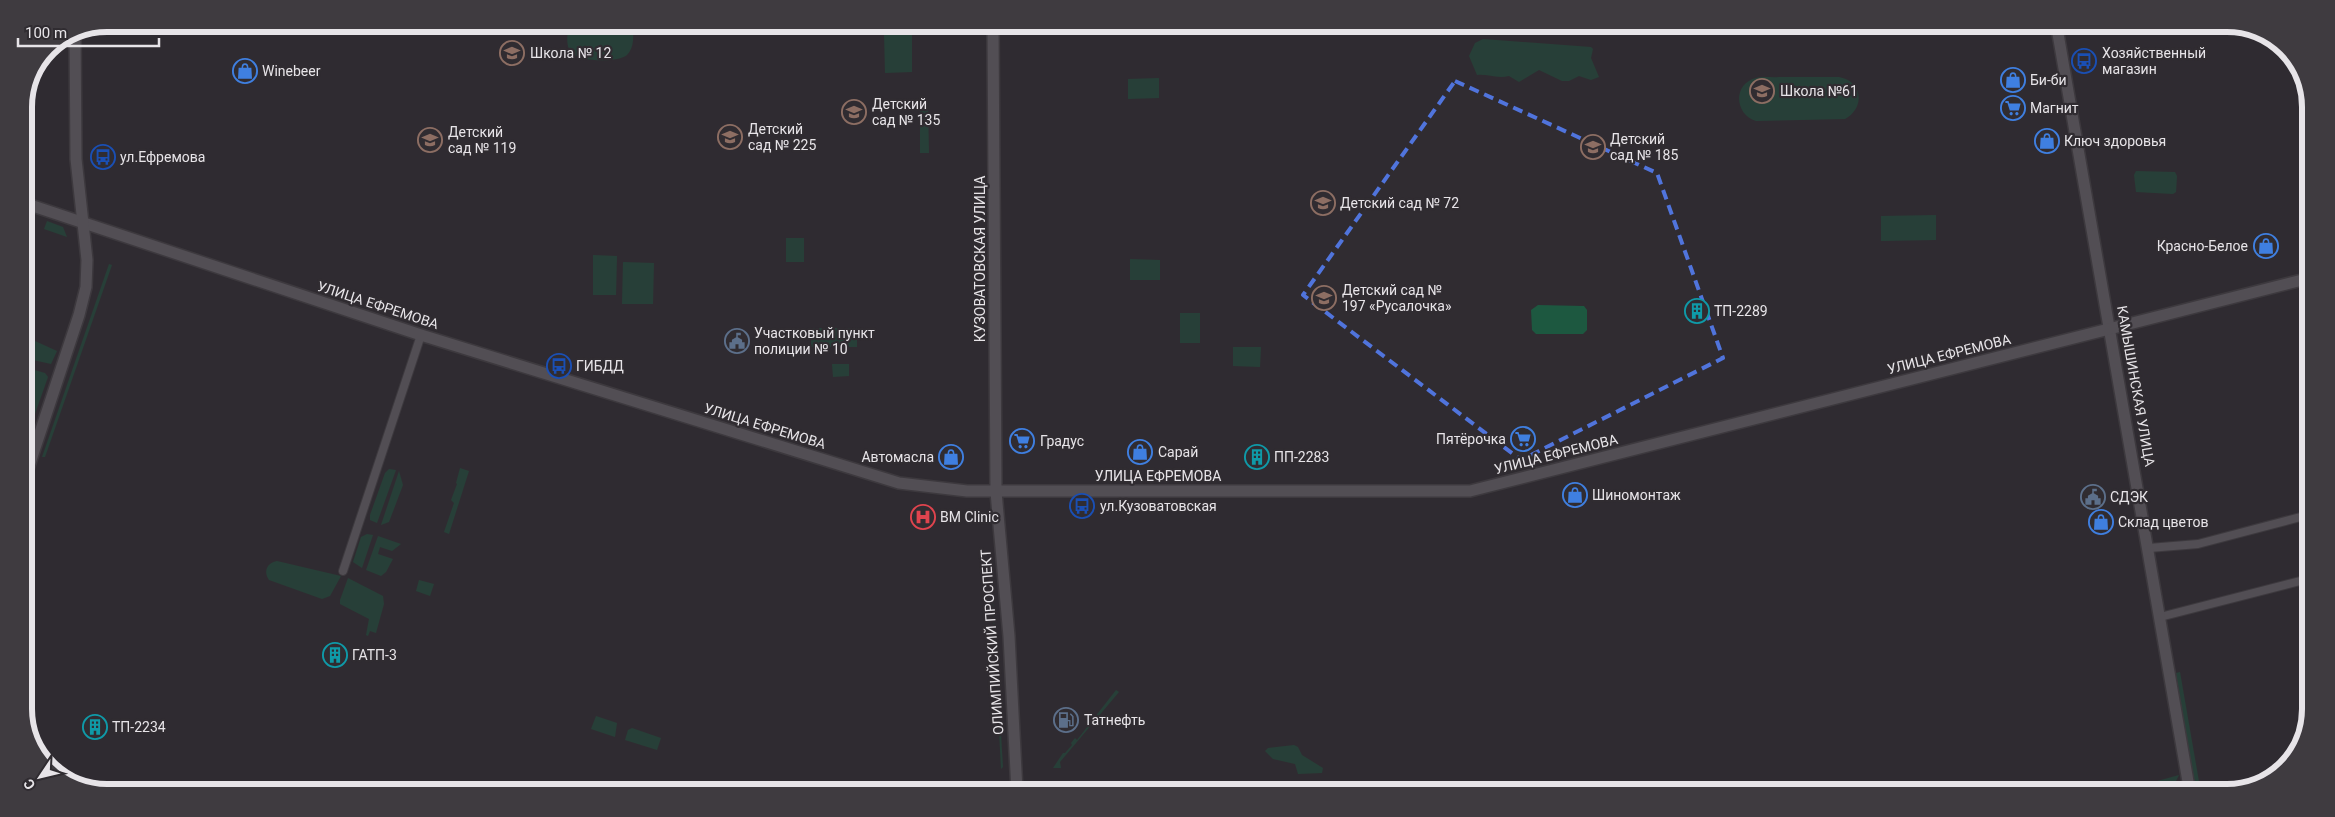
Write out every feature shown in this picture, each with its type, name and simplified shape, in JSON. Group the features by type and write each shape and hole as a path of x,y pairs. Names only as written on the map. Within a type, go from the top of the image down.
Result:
{"street":[{"name":"КУЗОВАТОВСКАЯ УЛИЦА","path":"993,32 996,492"},
{"name":"КАМЫШИНСКАЯ УЛИЦА","path":"2059,32 2189,784"},
{"path":"33,455 79,315 86,287 87,260 76,159 75,40"},
{"name":"УЛИЦА ЕФРЕМОВА","path":"32,206 421,335 899,484 934,489 996,492 1470,491 2302,280"},
{"path":"343,571 421,335"},
{"name":"ОЛИМПИЙСКИЙ ПРОСПЕКТ","path":"996,492 1009,636 1017,784"},
{"path":"2149,548 2198,544 2302,517"},
{"path":"2160,616 2302,580"},
{"path":"2186,784 2188,779"}],"highlighted area":[{"path":"1455,81 1657,173 1723,358 1521,460 1303,295"}],"green space":[{"path":"568,32 633,32 630,52 622,58 598,60 581,58 571,52 567,42"},
{"path":"884,32 912,32 912,72 885,73"},
{"path":"1483,39 1591,47 1593,49 1591,58 1599,77 1591,80 1579,76 1569,81 1562,81 1539,70 1519,82 1509,76 1477,75 1469,56 1475,43"},
{"path":"1839,77 1847,79 1853,84 1857,89 1858,95 1856,108 1845,119 1756,121 1749,118 1740,106 1740,93 1743,86 1748,81 1756,78"},
{"path":"1159,78 1159,98 1128,99 1128,79"},
{"path":"920,106 928,106 929,153 920,153"},
{"path":"2136,171 2175,172 2177,176 2176,192 2173,194 2136,192 2134,175"},
{"path":"1936,215 1936,240 1881,241 1881,216"},
{"path":"47,221 63,227 67,237 44,229"},
{"path":"786,238 804,238 804,262 786,262"},
{"path":"593,255 617,256 616,295 593,295"},
{"path":"1130,259 1160,260 1160,280 1130,280"},
{"path":"623,262 654,263 653,304 622,304"},
{"path":"109,264 112,265 45,457 42,457"},
{"path":"1538,305 1584,306 1587,310 1587,330 1583,334 1536,334 1532,330 1531,310"},
{"path":"1180,313 1200,313 1200,343 1180,343"},
{"path":"811,328 857,328 857,347 811,347"},
{"path":"32,340 57,351 51,364 32,360"},
{"path":"1233,347 1261,347 1260,367 1233,366"},
{"path":"832,364 849,364 849,376 833,377"},
{"path":"32,369 45,373 48,377 33,421"},
{"path":"460,468 469,471 449,534 444,532 454,503 451,500"},
{"path":"389,469 396,470 377,523 370,520 370,515 385,473"},
{"path":"399,471 403,485 389,522 381,525"},
{"path":"367,534 373,535 362,568 353,562 361,537"},
{"path":"378,536 401,544 392,551 380,547 378,554 393,559 386,572 381,576 366,570"},
{"path":"990,553 1003,767 1001,769"},
{"path":"277,561 341,576 330,596 322,599 269,580 266,574 267,568"},
{"path":"348,578 383,596 384,604 376,633 370,631 368,636 366,635 369,619 340,604"},
{"path":"419,580 434,584 430,596 416,591"},
{"path":"2180,672 2199,784 2194,784 2176,673"},
{"path":"1116,690 1119,692 1060,762 1061,768 1053,768 1063,753 1072,745 1071,743 1075,738 1077,740"},
{"path":"596,716 617,723 615,737 591,729"},
{"path":"632,728 661,738 657,750 625,740 628,730"},
{"path":"1294,745 1298,747 1302,755 1323,768 1322,773 1298,774 1295,764 1273,759 1265,751 1268,748"},
{"path":"2179,775 2174,784 2150,783"}],"place":[{"name":"Школа № 12","path":"512,53"},
{"name":"Хозяйственный магазин","path":"2084,61"},
{"name":"Winebeer","path":"245,71"},
{"name":"Би-би","path":"2013,80"},
{"name":"Школа №61","path":"1762,91"},
{"name":"Магнит","path":"2013,108"},
{"name":"Детский сад № 135","path":"854,112"},
{"name":"Детский сад № 225","path":"730,137"},
{"name":"Детский сад № 119","path":"430,140"},
{"name":"Ключ здоровья","path":"2047,141"},
{"name":"Детский сад № 185","path":"1593,147"},
{"name":"ул.Ефремова","path":"103,157"},
{"name":"Детский сад № 72","path":"1323,203"},
{"name":"Красно-Белое","path":"2266,246"},
{"name":"Детский сад № 197 «Русалочка»","path":"1324,298"},
{"name":"ТП-2289","path":"1697,311"},
{"name":"Участковый пункт полиции № 10","path":"737,341"},
{"name":"ГИБДД","path":"559,366"},
{"name":"Пятёрочка","path":"1523,439"},
{"name":"Градус","path":"1022,441"},
{"name":"Сарай","path":"1140,452"},
{"name":"Автомасла","path":"951,457"},
{"name":"ПП-2283","path":"1257,457"},
{"name":"Шиномонтаж","path":"1575,495"},
{"name":"СДЭК","path":"2093,497"},
{"name":"ул.Кузоватовская","path":"1082,506"},
{"name":"BM Clinic","path":"923,517"},
{"name":"Склад цветов","path":"2101,522"},
{"name":"ГАТП-3","path":"335,655"},
{"name":"Татнефть","path":"1066,720"},
{"name":"ТП-2234","path":"95,727"}]}
